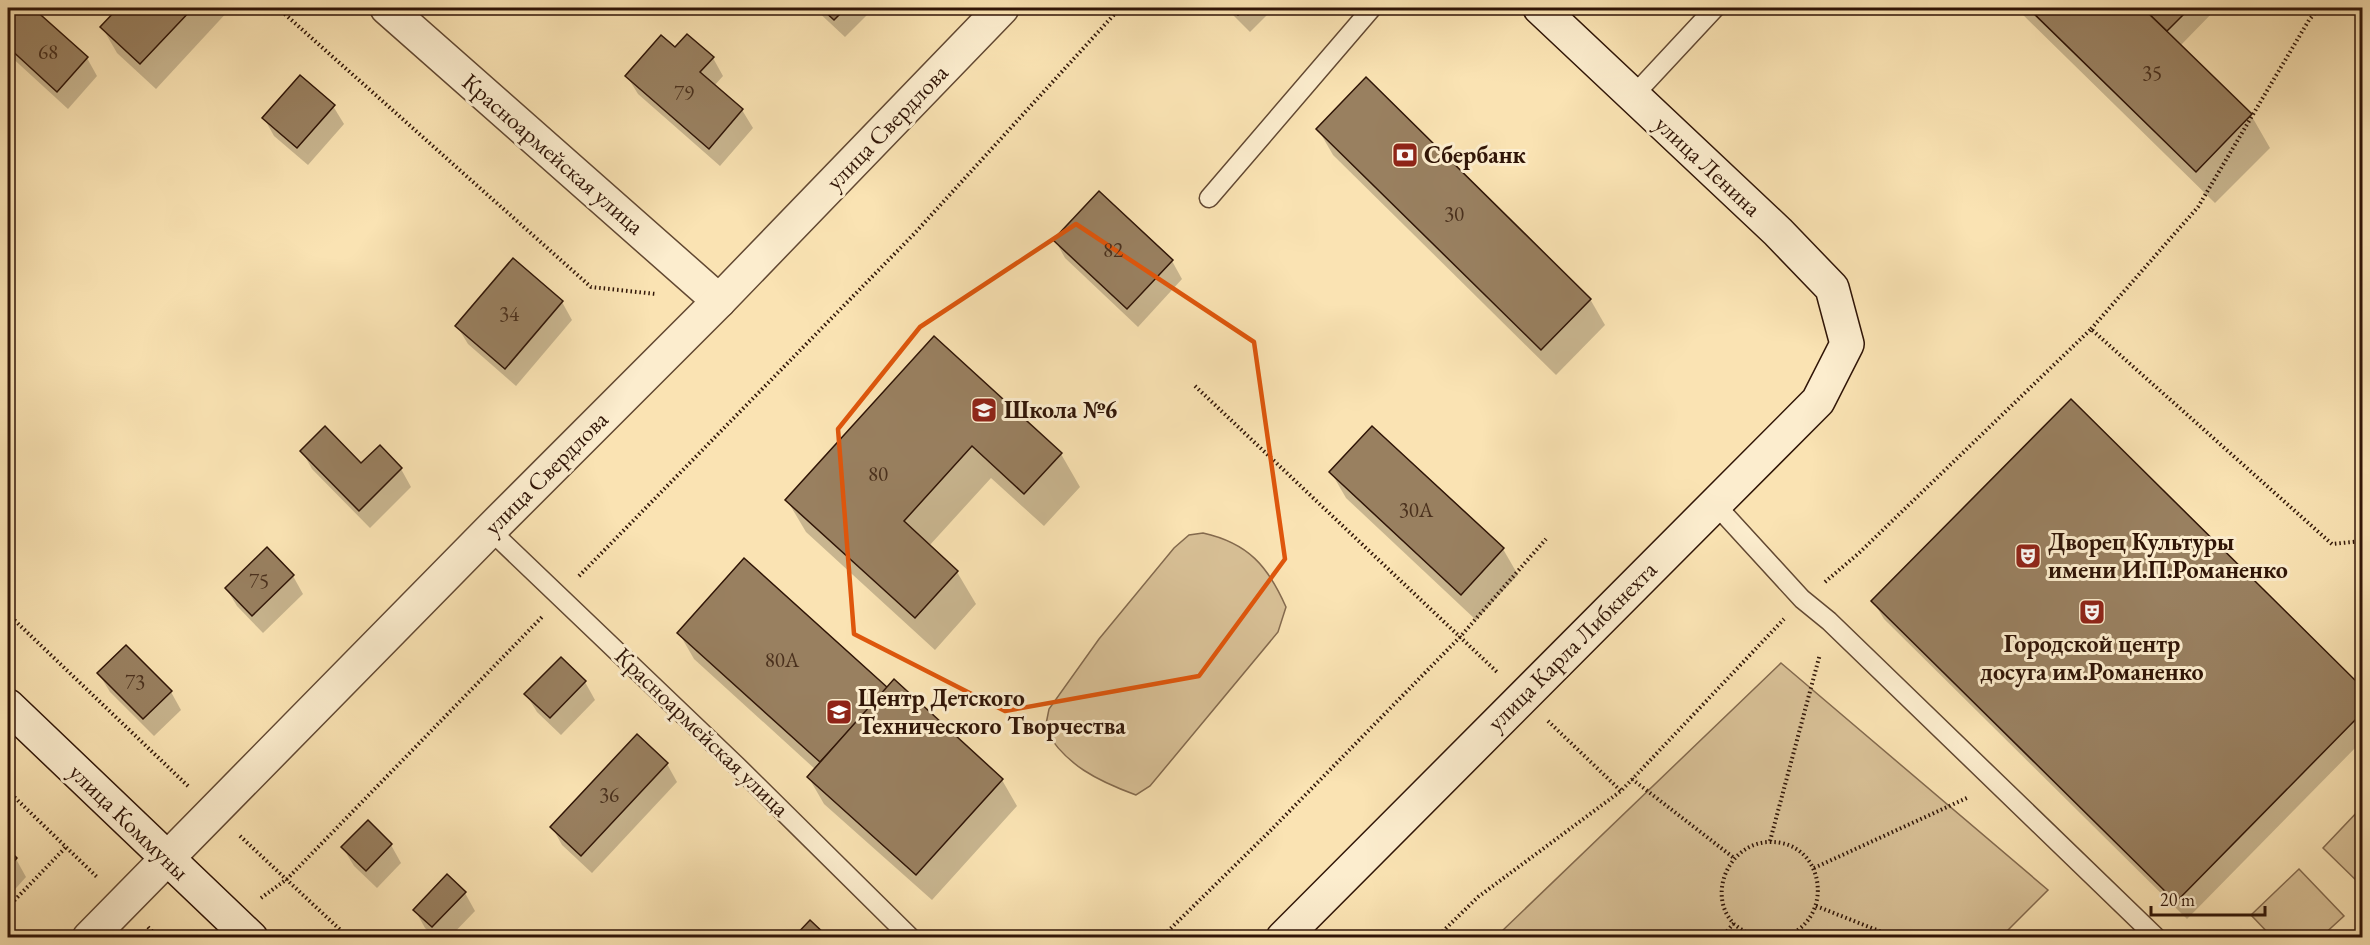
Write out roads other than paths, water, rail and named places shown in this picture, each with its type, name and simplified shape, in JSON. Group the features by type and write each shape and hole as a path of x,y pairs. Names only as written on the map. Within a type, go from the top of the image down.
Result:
{"street":[{"name":"Красноармейская улица","path":"387,8 719,301"},
{"name":"улица Свердлова","path":"89,938 719,301 1002,8"},
{"name":"улица Ленина","path":"1540,8 1778,232 1832,288 1847,344"},
{"name":"улица Карла Либкнехта","path":"1282,938 1818,401 1847,344"},
{"name":"улица Коммуны","path":"8,706 241,929"}],"lane":[{"path":"1209,198 1372,8"},
{"path":"1633,96 1715,8"},
{"path":"1714,503 1802,599 1829,621 2157,938"},
{"name":"Красноармейская улица","path":"490,530 911,938"}],"place":[{"name":"Сбербанк","path":"1405,155"},
{"name":"Школа №6","path":"984,410"},
{"name":"Дворец Культуры имени И.П.Романенко","path":"2028,556"},
{"name":"Городской центр досуга им.Романенко","path":"2092,612"},
{"name":"Центр Детского Технического Творчества","path":"839,712"}]}
